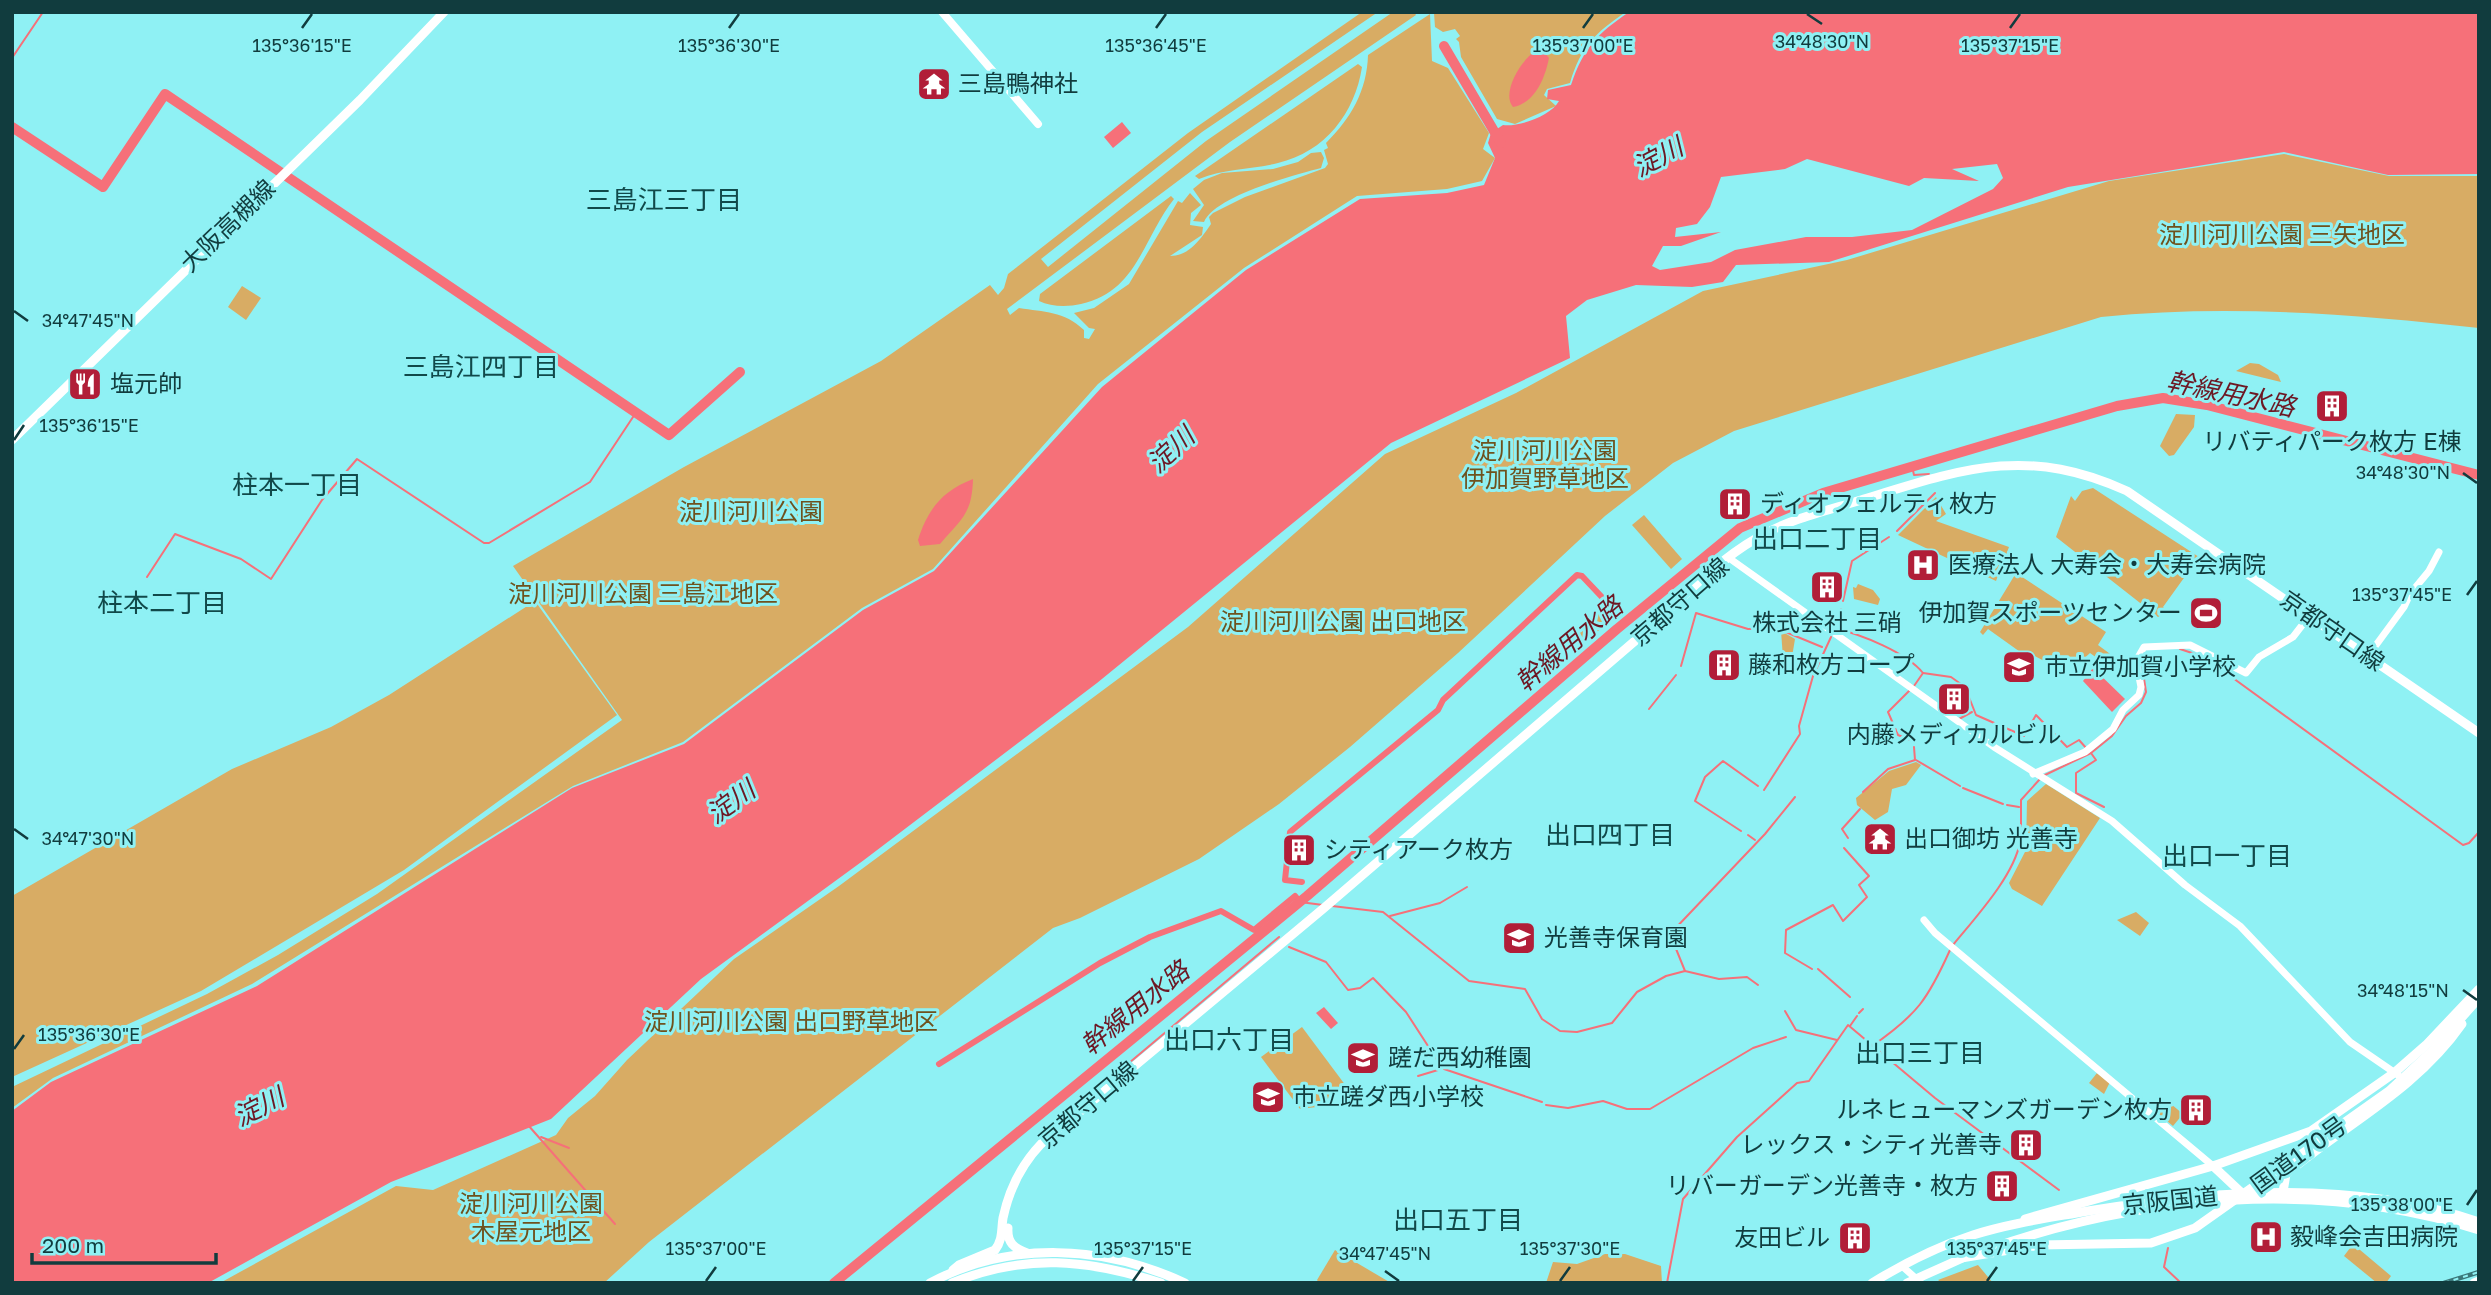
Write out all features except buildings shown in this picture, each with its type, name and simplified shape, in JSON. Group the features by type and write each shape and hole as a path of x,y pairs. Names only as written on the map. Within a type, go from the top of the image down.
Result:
{"main road":[{"name":"大阪高槻線","path":"12,440 360,100 444,12"},
{"path":"942,12 1038,124"},
{"name":"京都守口線","path":"953,1270 995,1250 1003,1236 1006,1209 1020,1170 1041,1144 1342,893 1730,558 1755,539 1779,526 1924,481 2004,464 2040,464 2072,469 2127,491 2479,733"},
{"name":"国道170号","path":"2017,1223 2037,1214 2215,1168 2311,1131 2396,1074 2479,989"},
{"path":"2283,1192 2286,1174 2412,1082 2436,1059 2479,999"},
{"name":"国道170号","path":"1961,1258 2040,1245 2130,1245 2174,1238 2195,1228 2405,1078 2479,999"},
{"path":"2396,1074 2452,1028"},
{"path":"2215,1168 2252,1200"},
{"name":"京阪国道","path":"1872,1283 1902,1266 1970,1236 2017,1223 2166,1198 2283,1192 2334,1194 2420,1207 2479,1222"},
{"name":"京阪国道","path":"1914,1282 1961,1258 2037,1232 2168,1205 2252,1200 2334,1202 2416,1214 2479,1230"},
{"name":"京都守口線","path":"1006,1209 1008,1237 1013,1247 1027,1253"},
{"path":"930,1283 953,1270 1027,1253 1085,1253 1133,1262 1185,1283"},
{"path":"952,1283 992,1269 1046,1262 1080,1262 1116,1269 1161,1283"}],"street":[{"path":"2368,656 2429,571 2439,552"},
{"path":"1730,558 1897,680 2038,777 2096,809 2240,926 2344,1036 2396,1074"},
{"path":"2038,777 2085,752 2113,729 2123,710 2139,695 2141,687 2136,661 2144,647 2190,645 2246,673 2259,657 2294,637 2310,615"},
{"path":"1924,920 1950,946 2215,1168"},
{"path":"1902,1266 1914,1282"}],"green space":[{"path":"1362,12 1378,12 1202,132 1041,259 1048,267 1206,141 1393,12 1414,12 1416,15 1230,142 1007,309 1010,315 1019,308 1061,316 1084,330 1084,338 1089,339 1095,329 1089,328 1074,313 1094,308 1129,284 1178,201 1182,203 1190,193 1201,205 1191,213 1190,225 1203,227 1202,235 1170,256 1183,253 1194,245 1211,224 1209,217 1213,213 1245,197 1325,168 1328,164 1324,150 1328,148 1326,143 1343,124 1356,103 1365,80 1368,55 1430,14 1432,61 1448,68 1489,133 1483,149 1495,158 1482,181 1447,189 1357,196 1244,268 1098,384 933,569 862,608 683,742 573,786 252,984 53,1078 12,1108 12,1087 207,994 278,955 377,894 622,720 513,566 684,467 881,361 990,285 998,295 1004,288 1008,274 1188,133"},
{"path":"1626,12 1590,42 1579,59 1570,83 1547,89 1544,95 1556,106 1515,124 1497,119 1461,57 1456,39 1460,36 1455,29 1443,32 1435,27 1434,13"},
{"path":"1358,64 1362,67 1358,84 1345,115 1323,140 1310,150 1278,163 1199,179 1195,176"},
{"path":"1321,152 1324,158 1321,168 1239,195 1211,213 1204,222 1193,221 1204,205 1193,189 1204,180 1222,173 1273,169 1298,162 1311,153"},
{"path":"2284,154 2389,176 2479,176 2479,328 2290,312 2195,311 2101,317 1734,431 1673,463 1605,516 1458,653 1350,747 1279,804 1199,859 1080,918 1053,928 649,1242 604,1283 220,1283 396,1186 433,1190 556,1135 568,1118 595,1096 627,1060 734,959 839,886 1188,627 1385,454 1516,393 1703,291 1847,260 2109,181"},
{"path":"1171,196 1174,199 1137,262 1115,288 1100,298 1076,305 1054,305 1039,301 1040,294"},
{"path":"242,286 261,298 246,320 228,307"},
{"path":"2250,363 2259,364 2278,375 2281,382 2236,371"},
{"path":"2176,414 2195,415 2194,427 2174,455 2169,456 2160,446"},
{"path":"2093,488 2199,557 2163,607 2167,611 2158,617 2056,537 2071,496 2075,501 2082,491"},
{"path":"1936,497 1946,514 1936,521 2009,547 1996,581 1898,535"},
{"path":"1644,515 1682,559 1671,569 1632,525"},
{"path":"2016,573 2106,632 2098,645 2121,662 2102,666 2101,661 2090,653 2077,665 2065,661 2059,669 2029,653 2019,661 2023,654 1988,629 1983,635 1980,632"},
{"path":"1858,584 1873,590 1880,599 1878,605 1854,599 1853,587 1856,588"},
{"path":"535,601 617,715 404,870 201,991 12,1077 12,896 232,769 331,727 389,695"},
{"path":"1607,605 1616,615 1577,650 1568,640"},
{"path":"1781,631 1795,639 1791,663 1783,658"},
{"path":"1916,762 1921,765 1906,785 1892,789 1888,812 1875,820 1857,805 1856,798 1889,771"},
{"path":"2046,784 2100,818 2042,906 2012,889 2009,883 2026,850 2027,801"},
{"path":"2136,912 2149,923 2140,936 2117,920"},
{"path":"1302,1027 1346,1086 1317,1107 1300,1109 1261,1057"},
{"path":"2097,1073 2110,1082 2104,1094 2089,1083"},
{"path":"2165,1099 2183,1114 2173,1126 2155,1111"},
{"path":"2353,1244 2391,1276 2386,1283 2377,1283 2344,1256"},
{"path":"1335,1250 1391,1283 1319,1283 1317,1280"},
{"path":"1605,1254 1625,1254 1661,1266 1662,1283 1546,1283 1553,1262 1577,1264"},
{"path":"1978,1265 1993,1283 1942,1283 1938,1280"}],"water":[{"name":"淀川","path":"1629,12 2479,12 2479,174 2388,175 2284,152 2068,187 1829,262 1736,265 1723,282 1692,287 1636,285 1587,300 1566,316 1570,358 1391,443 1097,683 864,860 701,979 551,1119 391,1182 208,1283 12,1283 12,1111 51,1082 257,986 572,788 684,744 863,610 934,571 1102,387 1246,270 1360,199 1447,193 1484,185 1495,158 1488,143 1491,133 1503,125 1534,119 1555,106 1559,101 1547,99 1548,90 1571,85 1593,42","holes":["1807,159 1909,186 1924,178 1979,181 1952,169 1997,164 2003,178 1993,189 1912,230 1852,237 1806,237 1735,250 1711,262 1660,270 1652,266 1663,246 1681,246 1721,232 1675,237 1676,228 1697,224 1710,207 1721,177 1785,169"]},
{"path":"1541,48 1549,58 1542,81 1533,95 1521,105 1513,107 1510,92 1516,74 1521,65"},
{"path":"1122,122 1131,133 1113,148 1104,137"},
{"path":"973,479 971,500 960,521 940,544 920,546 918,540 926,519 938,502 953,489"},
{"path":"2093,668 2125,699 2112,712 2083,681"},
{"path":"1324,1007 1338,1023 1331,1029 1316,1013"}],"waterway":[{"path":"12,58 43,12"},
{"path":"1444,46 1501,143"},
{"path":"12,127 103,187 165,94 669,435 740,372"},
{"name":"幹線用水路","path":"834,1283 1307,896 1617,629 1740,528 1823,493 2117,406 2163,398 2207,405 2479,475"},
{"path":"147,577 175,534 241,559 271,579 322,500 357,459 484,543 489,543 590,482 635,414"},
{"path":"1912,466 1914,475 1929,474"},
{"path":"1897,531 1935,493"},
{"path":"1843,601 1852,561 1889,537"},
{"path":"1302,882 1285,880 1290,832 1438,710 1443,700 1577,575 1582,576 1616,612"},
{"path":"1841,609 1836,629 1883,645 1906,658 1923,673"},
{"path":"1681,666 1696,613 1748,629 1776,628 1822,647"},
{"path":"1764,790 1800,734 1799,726 1813,676 1831,637"},
{"path":"2180,649 2204,657 2463,845 2469,843 2479,832"},
{"path":"2045,775 2091,753 2112,736 2126,716 2141,703 2146,692 2141,659"},
{"path":"1923,673 1951,677 1965,687 1976,715 2024,736 2036,715 2067,747 2079,740 2087,749"},
{"path":"1914,686 1923,673"},
{"path":"1649,709 1676,675"},
{"path":"1910,690 1888,712 1898,735 1913,741"},
{"path":"1959,719 1972,712"},
{"path":"1863,792 1888,769 1915,760 1914,747"},
{"path":"2091,753 2096,760 2076,773 2076,793 2104,807"},
{"path":"1916,760 1960,786"},
{"path":"1741,831 1695,801 1705,777 1723,761 1758,786"},
{"path":"2021,835 2021,800 2040,779"},
{"path":"1963,788 2003,804"},
{"path":"1685,971 1670,934 1765,834 1795,797"},
{"path":"2007,805 2019,807"},
{"path":"1848,838 1842,829 1860,809"},
{"path":"1748,835 1755,840"},
{"path":"1953,945 2002,882 2020,842"},
{"path":"1812,969 1785,953 1786,930 1833,905 1843,921 1867,897 1859,885 1869,876 1844,848"},
{"path":"1390,916 1440,903 1467,887"},
{"path":"939,1064 1100,963 1150,937 1221,911 1254,930 1295,896 1300,902"},
{"path":"1300,902 1323,905"},
{"path":"1332,906 1383,912 1469,981 1525,989 1542,1019 1560,1031 1577,1032 1612,1023 1637,992 1666,976 1685,971 1719,979 1747,977 1758,985"},
{"path":"1123,1068 1279,937"},
{"path":"1289,947 1326,962 1348,990 1360,988 1373,978 1406,1012 1441,1066"},
{"path":"1872,1046 1900,1025 1920,1005 1950,950"},
{"path":"1818,969 1850,997"},
{"path":"1859,1013 1863,1009"},
{"path":"1785,1011 1796,1030 1837,1040"},
{"path":"1850,1026 1857,1016"},
{"path":"1667,1283 1683,1199 1737,1137 1797,1083 1809,1081 1848,1025 1935,1098 2059,1190"},
{"path":"1546,1105 1568,1108 1603,1101 1627,1109 1650,1109 1753,1048 1786,1037"},
{"path":"1444,1069 1542,1102"},
{"path":"1418,1076 1438,1070"},
{"path":"528,1125 615,1224"},
{"path":"541,1137 569,1148"},
{"path":"2168,1248 2164,1267 2181,1283"}],"railway":[{"path":"2444,1283 2479,1272"}],"place":[{"name":"三島鴨神社","path":"934,84"},
{"name":"塩元帥","path":"85,384"},
{"name":"リバティパーク枚方 E棟","path":"2332,406"},
{"name":"ディオフェルティ枚方","path":"1735,504"},
{"name":"医療法人 大寿会・大寿会病院","path":"1923,565"},
{"name":"株式会社 三硝","path":"1827,587"},
{"name":"伊加賀スポーツセンター","path":"2206,613"},
{"name":"藤和枚方コープ","path":"1724,665"},
{"name":"市立伊加賀小学校","path":"2019,667"},
{"name":"内藤メディカルビル","path":"1954,699"},
{"name":"出口御坊 光善寺","path":"1880,839"},
{"name":"シティアーク枚方","path":"1299,850"},
{"name":"光善寺保育園","path":"1519,938"},
{"name":"蹉だ西幼稚園","path":"1363,1058"},
{"name":"市立蹉ダ西小学校","path":"1268,1097"},
{"name":"ルネヒューマンズガーデン枚方","path":"2196,1110"},
{"name":"レックス・シティ光善寺","path":"2026,1145"},
{"name":"リバーガーデン光善寺・枚方","path":"2002,1186"},
{"name":"毅峰会吉田病院","path":"2266,1237"},
{"name":"友田ビル","path":"1855,1238"}],"district":[{"name":"三島江三丁目","path":"664,200"},
{"name":"三島江四丁目","path":"481,367"},
{"name":"柱本一丁目","path":"297,485"},
{"name":"出口二丁目","path":"1817,539"},
{"name":"柱本二丁目","path":"162,603"},
{"name":"出口四丁目","path":"1610,835"},
{"name":"出口一丁目","path":"2227,856"},
{"name":"出口六丁目","path":"1229,1040"},
{"name":"出口三丁目","path":"1920,1053"},
{"name":"出口五丁目","path":"1458,1220"}],"park label":[{"name":"淀川河川公園 三矢地区","path":"2282,235"},
{"name":"淀川河川公園 伊加賀野草地区","path":"1545,465"},
{"name":"淀川河川公園","path":"751,512"},
{"name":"淀川河川公園 三島江地区","path":"643,594"},
{"name":"淀川河川公園 出口地区","path":"1343,622"},
{"name":"淀川河川公園 出口野草地区","path":"791,1022"},
{"name":"淀川河川公園 木屋元地区","path":"531,1218"}]}
